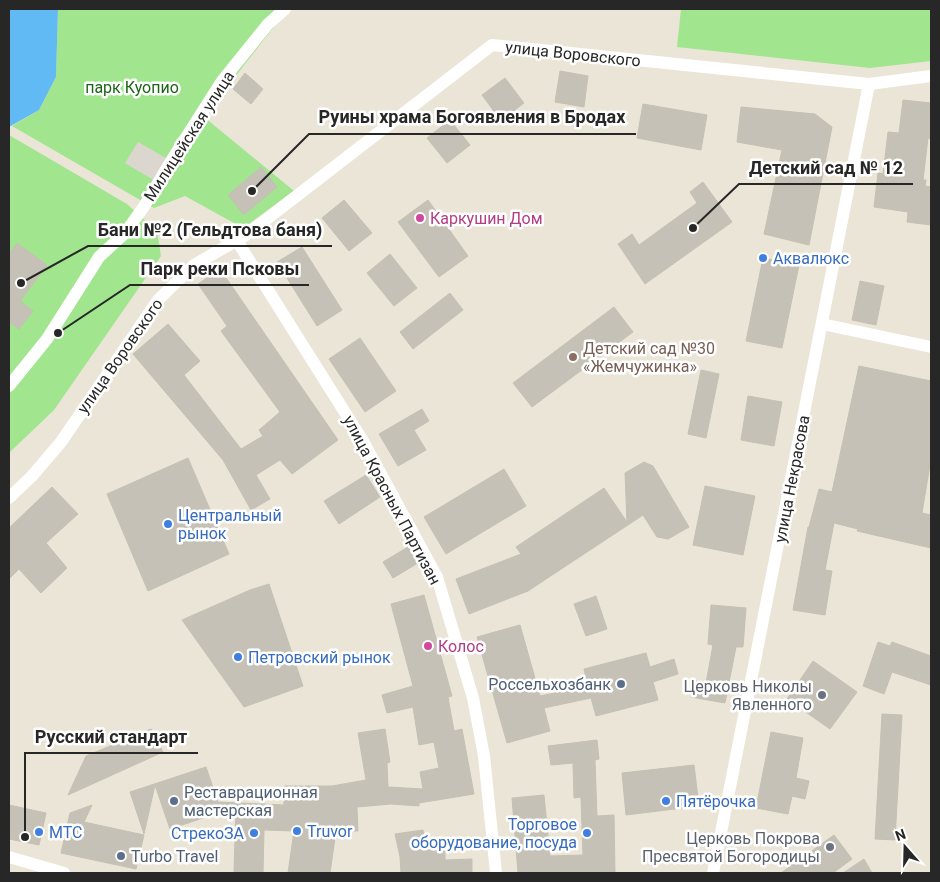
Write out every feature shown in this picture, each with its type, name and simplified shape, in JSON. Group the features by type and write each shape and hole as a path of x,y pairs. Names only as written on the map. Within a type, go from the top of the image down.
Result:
{"street":[{"name":"Милицейская улица","path":"9,386 47,339 99,258 125,233 143,208 222,80 268,24 285,9"},
{"name":"улица Воровского","path":"9,498 32,476 60,442 158,300 194,265 237,241 492,46 869,84 931,76"},
{"name":"улица Некрасова","path":"713,873 869,84"},
{"name":"улица Красных Партизан","path":"237,241 363,441 437,577 474,698 484,756 496,873"},
{"path":"822,324 931,347"},
{"path":"9,857 64,873"}],"green space":[{"name":"парк Куопио","path":"58,9 292,9 283,15 204,117 294,191 243,228 185,196 154,208 12,126 39,110 56,77"},
{"path":"681,9 931,9 931,61 870,68 677,47"},
{"path":"9,135 127,204 157,231 161,256 54,410 9,453"}],"shaded area":[{"path":"138,142 171,161 162,185 125,163"}],"water":[{"path":"9,9 58,9 56,77 39,110 9,127"}],"building":[{"path":"560,71 588,76 584,107 555,102"},
{"path":"245,73 263,89 251,104 233,89"},
{"path":"505,78 524,103 501,121 482,95"},
{"path":"903,100 931,103 931,139 928,138 923,180 926,180 925,186 931,187 931,225 907,222 908,212 874,207 878,173 883,174 888,132 899,133"},
{"path":"643,104 707,115 701,150 637,138"},
{"path":"741,107 815,114 832,127 809,245 764,234 782,150 737,142"},
{"path":"450,120 470,145 447,163 427,138"},
{"path":"261,167 277,187 244,215 228,195"},
{"path":"703,182 732,222 645,284 618,244 632,234 639,245 697,203 690,192"},
{"path":"344,200 372,233 349,251 322,218"},
{"path":"428,200 468,256 439,277 398,222"},
{"path":"17,243 47,265 20,301 33,311 19,329 9,322 9,254"},
{"path":"302,247 342,310 317,326 277,262"},
{"path":"390,254 417,288 394,306 367,273"},
{"path":"763,258 799,265 782,348 746,341"},
{"path":"220,269 338,440 292,474 280,460 256,475 270,499 251,510 223,460 133,354 168,324 200,361 184,375 241,449 263,436 259,430 280,412 221,331 227,326 198,284"},
{"path":"860,281 884,286 876,325 852,320"},
{"path":"450,293 463,310 413,349 400,332"},
{"name":"Детский сад №30 «Жемчужинка»","path":"614,307 633,332 532,407 513,383"},
{"path":"360,338 396,391 365,412 329,359"},
{"path":"859,366 931,381 931,459 922,513 931,515 931,548 857,531 858,529 834,523 825,570 832,571 825,615 793,610 808,527 819,489 832,492"},
{"path":"701,370 719,374 706,438 688,434"},
{"path":"748,396 782,402 774,446 741,440"},
{"path":"422,409 429,421 414,430 426,450 398,466 379,434"},
{"name":"Центральный рынок","path":"188,458 229,554 148,591 107,494"},
{"path":"644,462 653,466 689,527 668,539 657,537 643,515 528,591 469,614 456,579 521,554 516,547 604,488 627,522 625,473"},
{"path":"504,469 526,506 446,554 424,517"},
{"path":"366,475 380,497 339,524 324,501"},
{"path":"705,486 755,496 743,555 693,545"},
{"path":"52,487 78,514 46,543 67,568 41,593 19,569 9,579 9,528"},
{"path":"408,547 418,563 393,578 383,562"},
{"name":"Петровский рынок","path":"269,584 303,686 244,707 182,620 250,590"},
{"path":"424,595 452,696 448,697 454,731 462,729 474,794 419,803 419,806 391,804 357,807 358,831 336,831 330,873 288,873 294,831 264,830 263,873 234,873 236,807 170,829 155,785 144,834 130,792 206,767 218,802 284,805 284,786 332,786 366,780 358,733 385,729 390,762 387,763 388,787 423,789 420,772 439,768 434,742 419,745 413,707 387,713 382,695 413,686 391,604"},
{"path":"596,596 607,629 586,636 574,604"},
{"path":"711,605 746,608 743,647 736,647 725,703 691,697 694,681 706,683 713,645 708,644"},
{"path":"520,625 540,696 588,686 584,669 646,653 650,667 674,659 678,674 653,682 658,700 596,716 591,698 544,708 550,731 507,743 477,637"},
{"path":"878,642 890,646 892,642 931,656 931,685 892,672 884,694 863,686"},
{"name":"Церковь Николы Явленного","path":"813,661 857,692 830,729 787,699"},
{"path":"882,714 902,715 895,840 875,839"},
{"path":"151,729 163,752 68,795 86,756"},
{"path":"771,732 803,738 796,778 809,781 805,799 792,796 788,814 756,808"},
{"path":"597,740 599,759 595,760 597,816 614,815 615,873 518,873 512,798 544,795 550,856 583,855 581,797 574,798 573,763 551,765 548,746"},
{"path":"694,765 699,806 626,815 622,773"},
{"path":"9,805 46,813 39,845 9,839"},
{"path":"92,805 84,822 144,835 136,869 61,853 70,813"},
{"path":"423,830 427,849 445,846 445,860 472,859 472,873 401,873 395,834"},
{"name":"Церковь Покрова Пресвятой Богородицы","path":"834,835 852,859 833,873 781,873"},
{"path":"864,859 872,873 843,873"}],"place":[{"name":"Руины храма Богоявления в Бродах","path":"252,191"},
{"name":"Каркушин Дом","path":"420,218"},
{"name":"Детский сад № 12","path":"693,228"},
{"name":"Аквалюкс","path":"763,258"},
{"name":"Бани №2 (Гельдтова баня)","path":"21,283"},
{"name":"Парк реки Псковы","path":"58,333"},
{"name":"Детский сад №30 «Жемчужинка»","path":"573,357"},
{"name":"Центральный рынок","path":"168,524"},
{"name":"Колос","path":"428,646"},
{"name":"Петровский рынок","path":"238,657"},
{"name":"Россельхозбанк","path":"621,684"},
{"name":"Церковь Николы Явленного","path":"822,695"},
{"name":"Реставрационная мастерская","path":"174,801"},
{"name":"Пятёрочка","path":"666,801"},
{"name":"Truvor","path":"297,831"},
{"name":"МТС","path":"39,832"},
{"name":"СтрекоЗА","path":"254,833"},
{"name":"Торговое оборудование, посуда","path":"587,833"},
{"name":"Русский стандарт","path":"25,837"},
{"name":"Церковь Покрова Пресвятой Богородицы","path":"830,847"},
{"name":"Turbo Travel","path":"121,856"}]}
